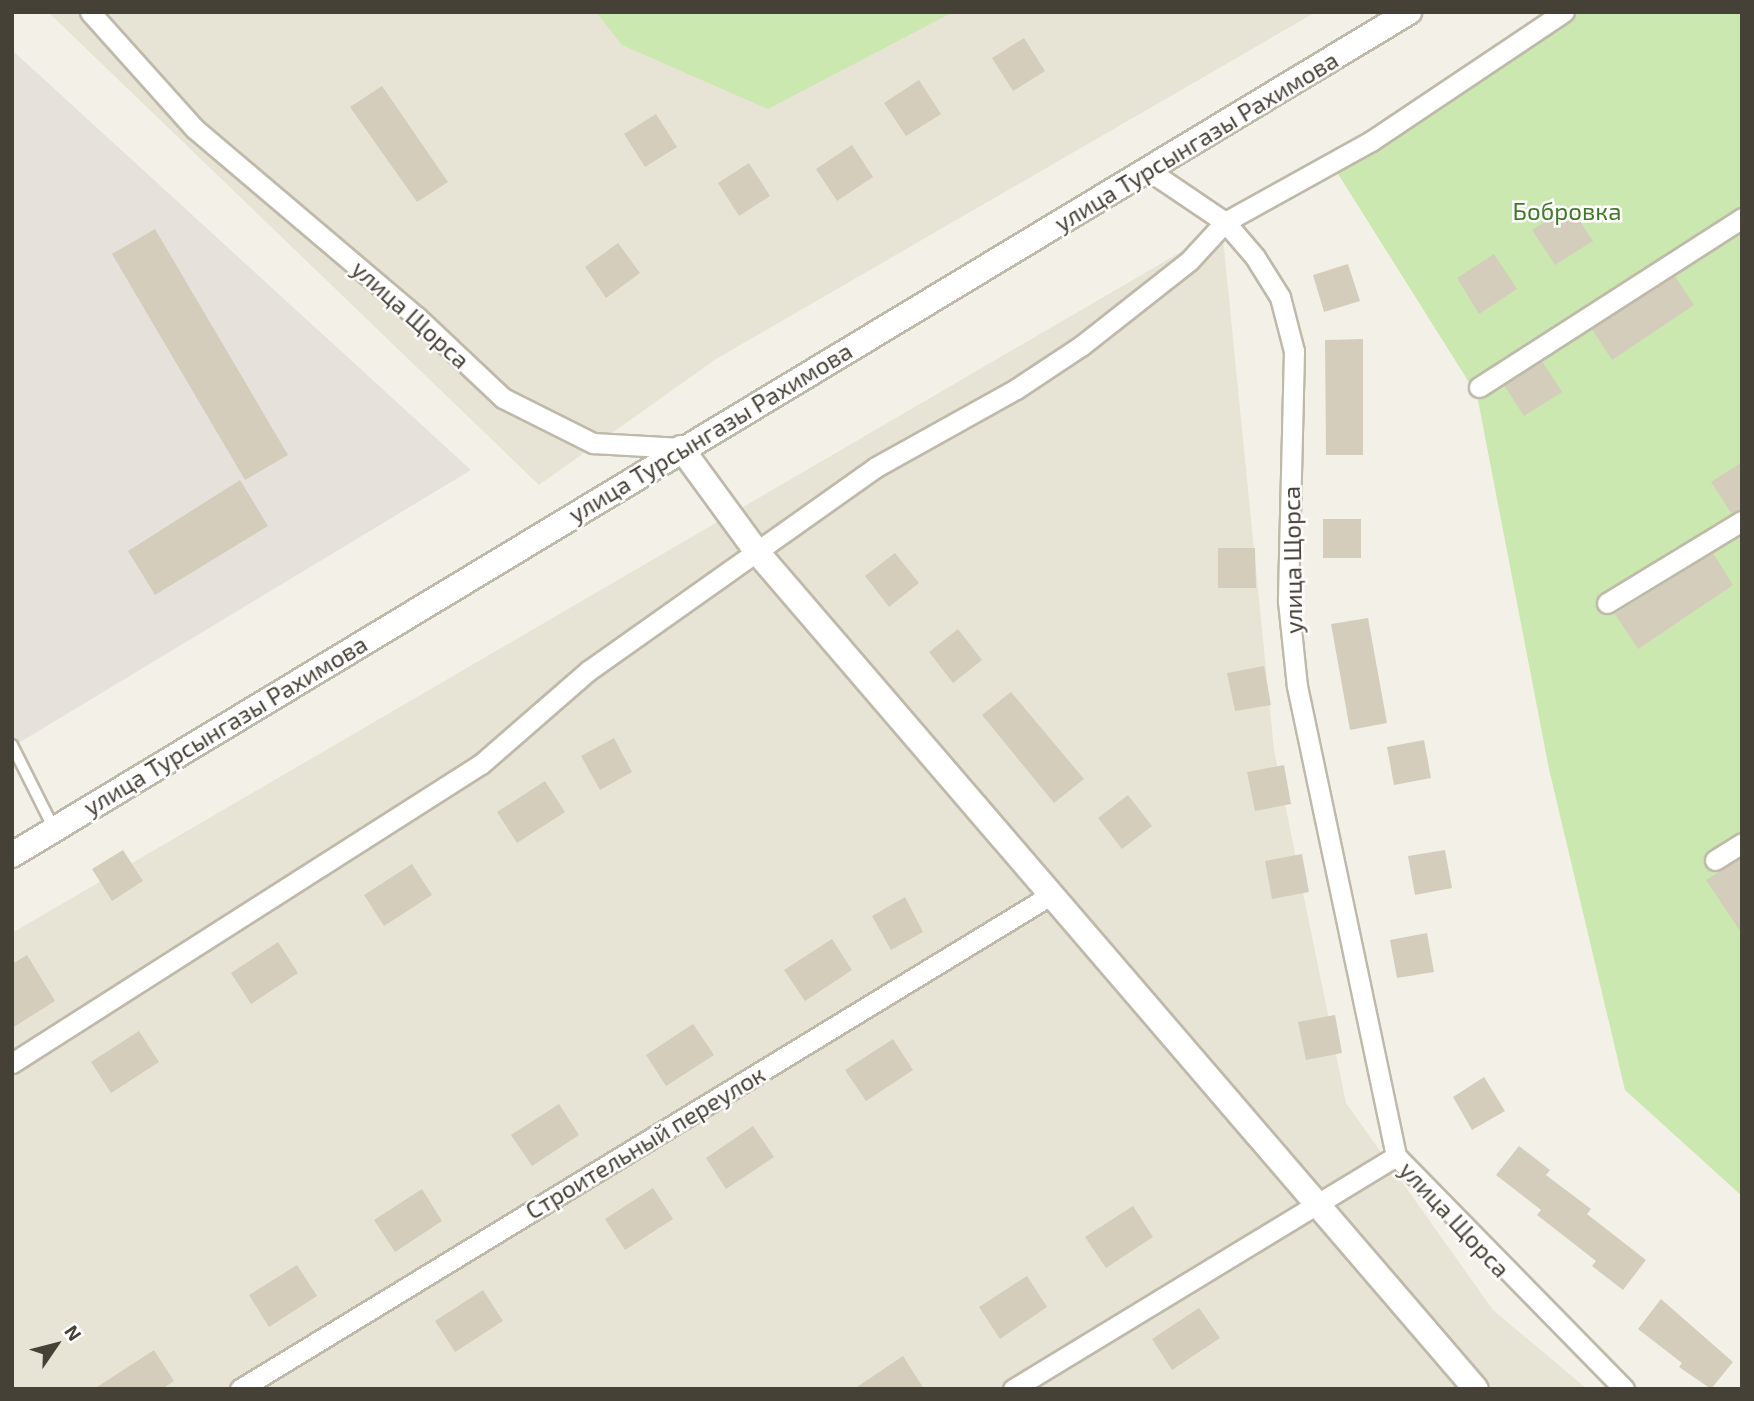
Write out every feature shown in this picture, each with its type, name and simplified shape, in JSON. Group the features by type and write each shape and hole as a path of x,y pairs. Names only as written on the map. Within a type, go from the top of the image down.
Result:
{"street":[{"name":"улица Щорса","path":"90,12 195,129 407,308 503,398 593,443 681,448"},
{"name":"улица Турсынгазы Рахимова","path":"12,855 681,448 1409,12"},
{"path":"12,1063 481,764 588,671 876,467 1016,389 1081,346 1189,261 1225,222 1371,141 1564,12"},
{"name":"улица Щорса","path":"1148,170 1225,222 1280,297 1294,351 1288,601 1297,686 1396,1156 1624,1389"},
{"path":"1479,387 1742,218"},
{"path":"681,448 757,552 1049,896 1318,1202 1476,1389"},
{"path":"1607,604 1742,521"},
{"path":"1714,860 1742,843"},
{"name":"Строительный переулок","path":"240,1389 1049,896"},
{"path":"1013,1389 1396,1156"}],"lane":[{"path":"12,745 54,829"}],"shaded area":[{"path":"48,12 1316,12 716,359 539,485"},
{"path":"12,50 471,470 12,747"},
{"path":"1222,228 1274,750 1346,1103 1493,1310 1587,1389 12,1389 12,933"}],"green space":[{"path":"596,12 953,12 768,109 622,45"},
{"name":"Бобровка","path":"1552,12 1742,12 1742,1196 1625,1090 1549,769 1477,395 1328,158"}],"building":[{"path":"1024,38 1045,71 1013,91 992,58"},
{"path":"919,80 941,114 906,136 884,103"},
{"path":"382,86 448,182 417,202 350,107"},
{"path":"656,114 677,147 645,167 624,134"},
{"path":"852,145 873,177 837,201 816,169"},
{"path":"749,163 770,196 739,216 718,183"},
{"path":"1570,206 1593,241 1555,265 1532,230"},
{"path":"155,229 288,455 245,480 112,254"},
{"path":"618,243 640,273 606,298 585,267"},
{"path":"1494,254 1517,289 1479,314 1457,278"},
{"path":"1348,264 1360,301 1324,312 1313,275"},
{"path":"1675,276 1694,305 1612,360 1592,329"},
{"path":"1363,339 1363,455 1326,455 1325,340"},
{"path":"1542,361 1562,392 1524,416 1504,385"},
{"path":"1742,462 1742,509 1731,513 1711,482"},
{"path":"240,480 268,526 155,595 128,551"},
{"path":"1323,519 1361,519 1361,558 1323,558"},
{"path":"1218,548 1255,548 1256,588 1218,588"},
{"path":"895,553 919,583 889,607 865,576"},
{"path":"1713,553 1733,585 1638,649 1615,614"},
{"path":"1368,618 1387,723 1350,730 1331,624"},
{"path":"958,629 982,660 953,683 929,652"},
{"path":"1264,666 1271,705 1235,711 1227,673"},
{"path":"1011,692 1084,779 1054,803 982,715"},
{"path":"614,738 632,772 600,790 581,756"},
{"path":"1424,740 1431,778 1394,785 1387,747"},
{"path":"1284,765 1291,804 1255,811 1247,772"},
{"path":"545,781 565,812 517,843 497,812"},
{"path":"1128,795 1152,826 1122,849 1098,818"},
{"path":"123,850 143,881 112,901 92,869"},
{"path":"1445,850 1452,888 1415,895 1408,856"},
{"path":"1302,854 1309,892 1272,899 1265,861"},
{"path":"1742,858 1742,934 1706,880"},
{"path":"412,864 432,895 384,926 364,895"},
{"path":"905,897 923,932 891,950 872,916"},
{"path":"1427,933 1434,972 1397,978 1390,940"},
{"path":"832,939 852,970 805,1001 784,970"},
{"path":"278,942 298,973 251,1004 231,973"},
{"path":"27,955 55,1001 12,1028 12,964"},
{"path":"1335,1015 1342,1053 1306,1060 1298,1022"},
{"path":"693,1024 714,1055 666,1086 646,1055"},
{"path":"139,1031 159,1062 111,1093 91,1062"},
{"path":"893,1039 913,1070 866,1101 845,1070"},
{"path":"1484,1077 1505,1111 1472,1130 1453,1097"},
{"path":"559,1104 579,1135 532,1166 511,1135"},
{"path":"753,1126 774,1157 726,1189 706,1158"},
{"path":"1519,1146 1550,1170 1546,1175 1591,1209 1587,1214 1646,1260 1623,1290 1592,1266 1596,1261 1537,1215 1541,1210 1496,1175"},
{"path":"653,1188 673,1219 625,1250 605,1219"},
{"path":"422,1189 442,1221 395,1252 374,1220"},
{"path":"1133,1206 1153,1237 1106,1268 1085,1237"},
{"path":"297,1265 317,1296 269,1327 249,1295"},
{"path":"1027,1276 1047,1307 1000,1339 979,1307"},
{"path":"483,1290 503,1321 455,1352 435,1321"},
{"path":"1661,1299 1733,1362 1711,1389 1679,1367 1682,1363 1638,1329"},
{"path":"1199,1308 1220,1338 1172,1370 1152,1339"},
{"path":"154,1350 174,1381 162,1389 94,1389"},
{"path":"903,1356 924,1389 854,1389"}]}
